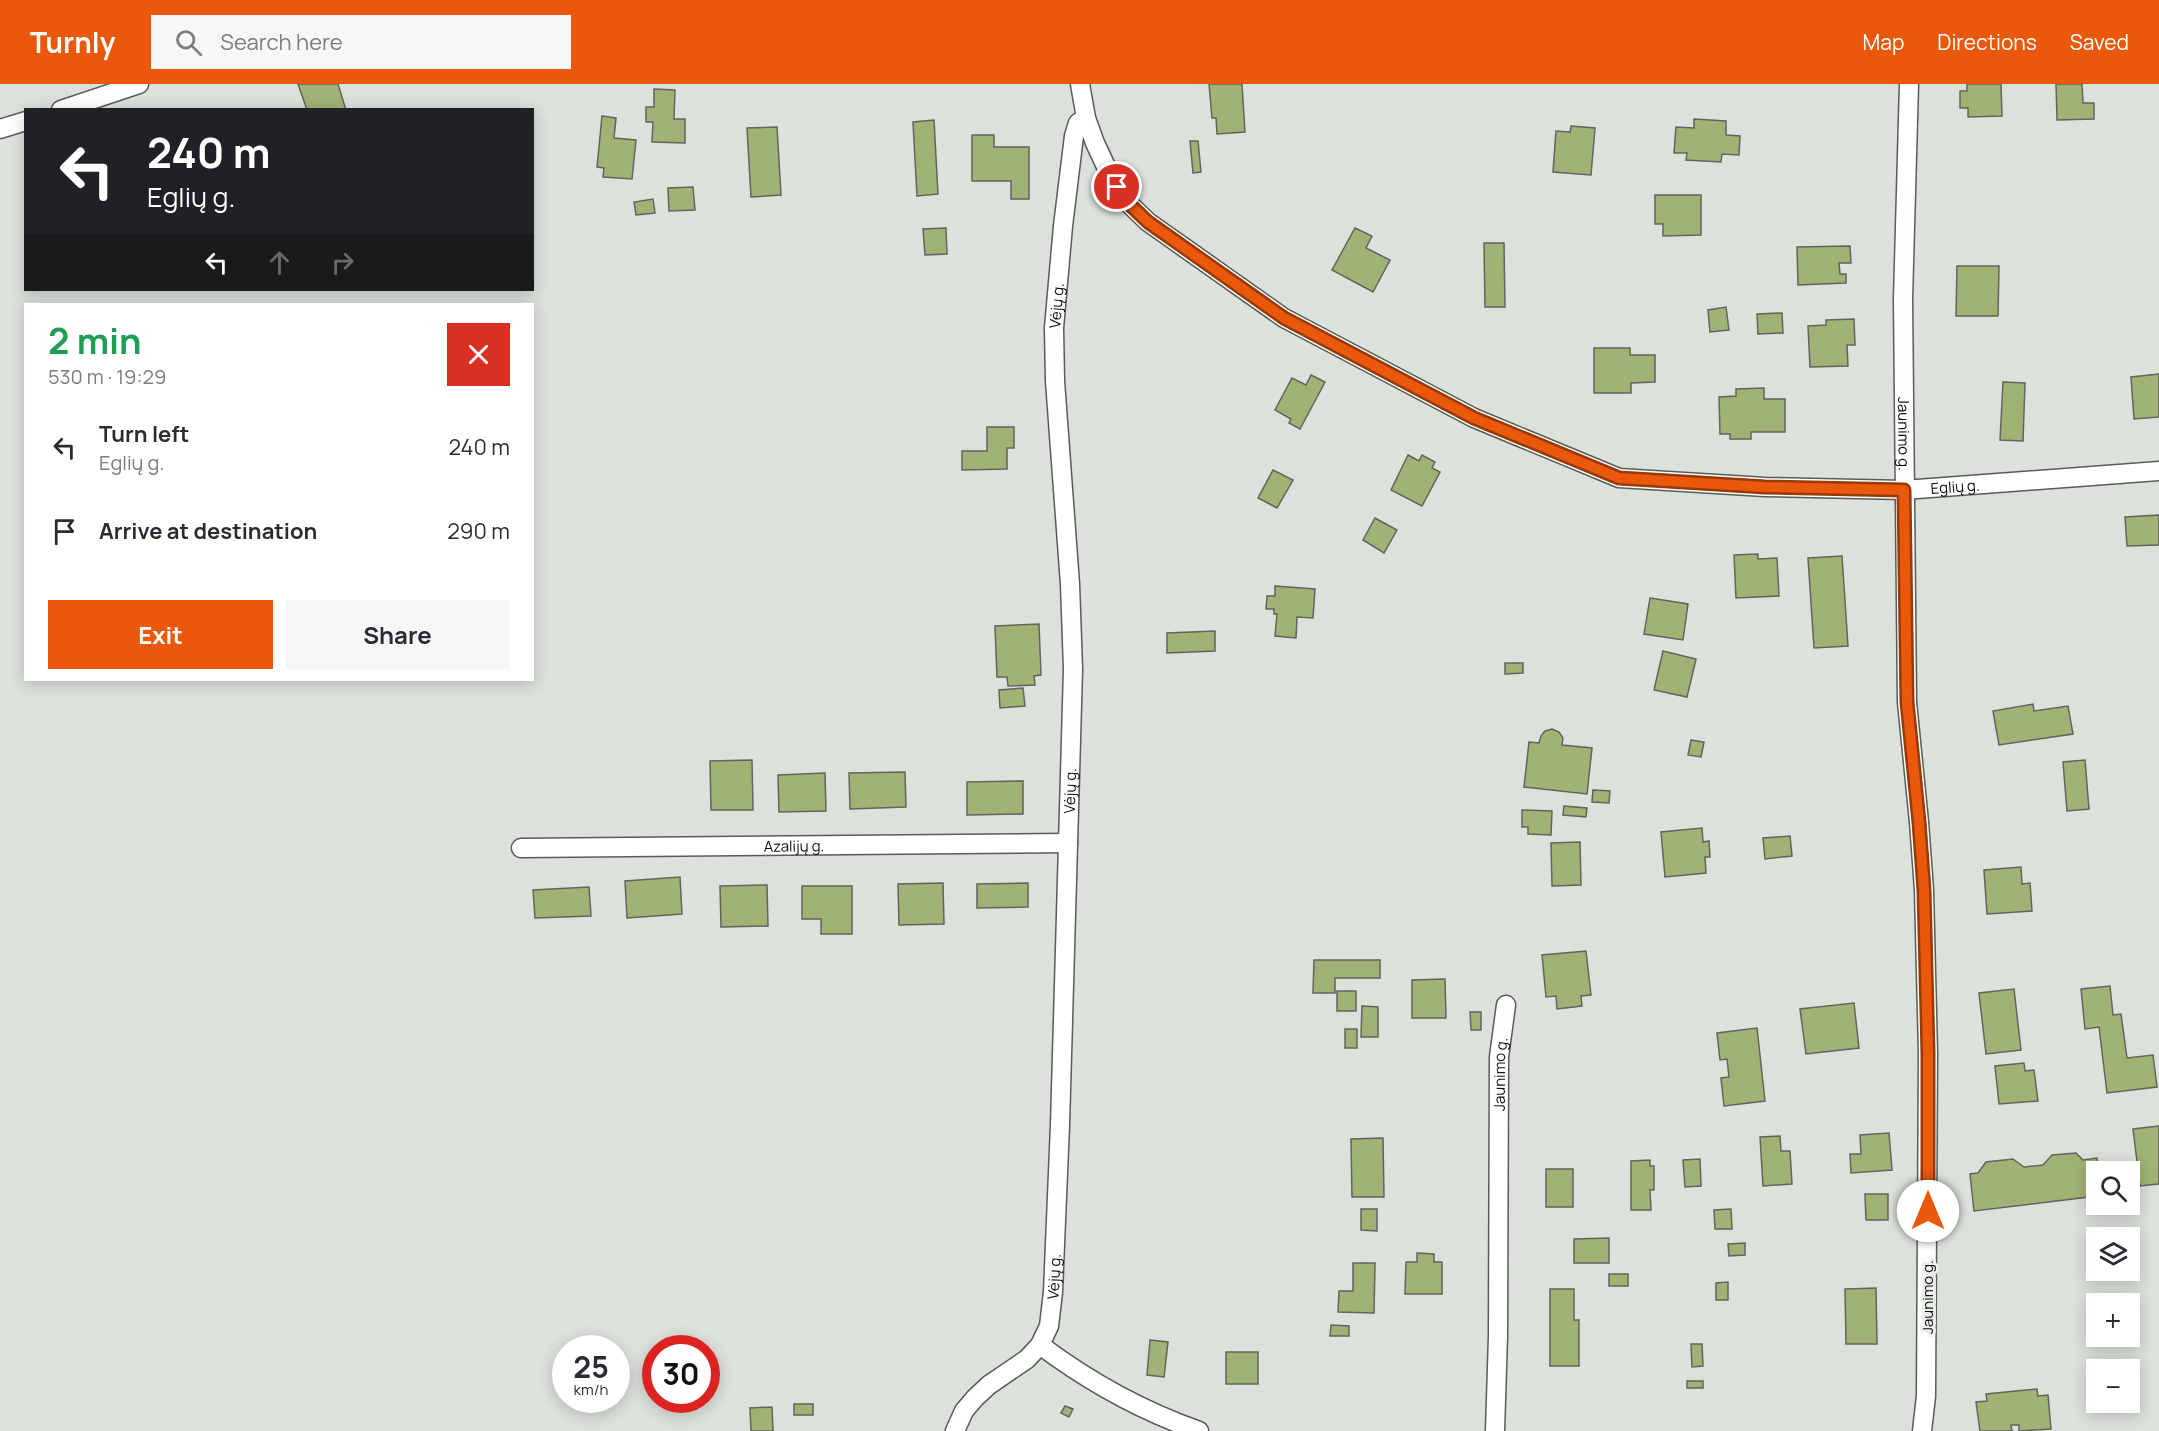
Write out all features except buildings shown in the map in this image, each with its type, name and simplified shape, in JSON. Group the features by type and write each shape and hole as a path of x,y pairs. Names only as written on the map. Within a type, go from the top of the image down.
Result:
{"street":[{"path":"67,108 139,84"},
{"name":"Eglių g.","path":"1080,84 1086,118 1109,173 1125,200 1148,222 1284,318 1474,418 1619,478 1765,487 1904,490 2159,471"},
{"name":"Jaunimo g.","path":"1909,84 1903,299 1907,702 1924,890 1928,1027 1926,1396 1922,1431"},
{"name":"Vėjų g.","path":"955,1431 964,1412 975,1398 989,1385 1027,1359 1040,1345 1049,1326 1053,1292 1060,1125 1072,658 1065,503 1055,381 1054,328 1071,157 1078,123 1086,118"},
{"path":"0,129 24,122"},
{"name":"Azalijų g.","path":"520,848 1068,843"},
{"name":"Jaunimo g.","path":"1495,1431 1498,1324 1499,1057 1506,1005"},
{"path":"1040,1345 1075,1370 1142,1407 1199,1431"}],"route":[{"path":"1117,187 1125,200 1148,222 1284,318 1474,418 1619,478 1765,487 1904,490 1907,702 1924,890 1928,1053 1928,1211"}]}
